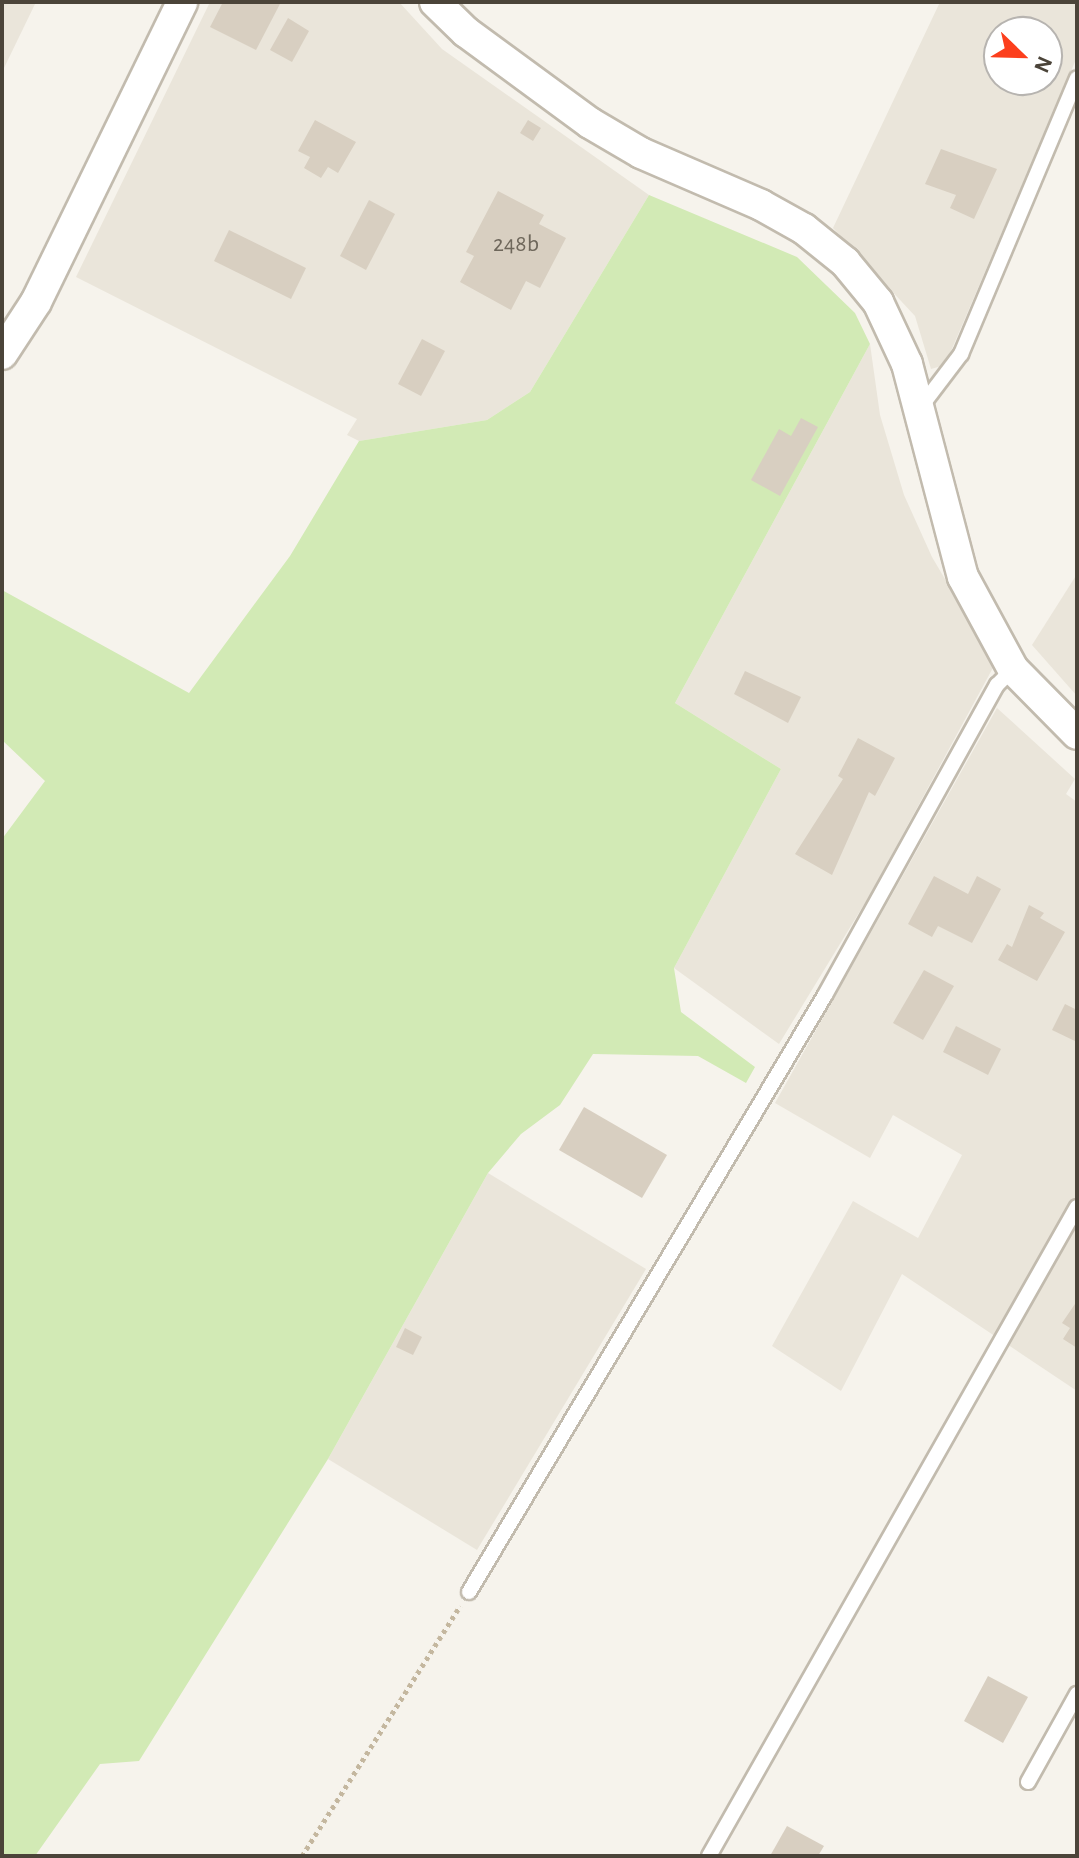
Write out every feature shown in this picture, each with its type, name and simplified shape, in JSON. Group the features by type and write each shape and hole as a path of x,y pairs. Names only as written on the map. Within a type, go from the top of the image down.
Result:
{"street":[{"path":"2,354 50,275 182,2"},
{"path":"435,2 466,32 590,123 641,153 761,205 804,229 845,262 878,302 907,364 963,577 1013,669 1077,734"}],"lane":[{"path":"918,411 961,354 1077,78"},
{"path":"469,1592 825,995 997,685 1013,669"},
{"path":"709,1856 1077,1207"},
{"path":"1028,1782 1077,1694"}],"path":[{"path":"302,1856 469,1592"}],"shaded area":[{"path":"2,2 36,2 4,68 2,67"},
{"path":"210,2 399,2 442,49 649,195 530,392 487,420 359,441 347,435 357,419 76,277"},
{"path":"940,2 1077,2 1077,57 1063,90 1063,16 983,16 983,96 1060,96 945,365 931,369 915,316 833,228"},
{"path":"870,344 880,415 904,495 932,557 995,664 871,893 779,1044 674,968 781,769 675,703"},
{"path":"1077,574 1077,696 1032,645"},
{"path":"997,708 1075,779 1066,794 1077,802 1077,1391 902,1274 841,1391 772,1346 853,1201 918,1238 962,1155 893,1115 870,1158 775,1103"},
{"path":"488,1173 646,1269 477,1550 328,1459"}],"green space":[{"path":"649,195 797,257 855,313 870,344 675,703 781,769 674,968 681,1012 755,1067 746,1083 698,1056 593,1054 560,1105 521,1134 488,1173 328,1459 139,1761 100,1764 35,1856 2,1856 2,839 45,781 2,740 2,590 189,693 290,556 359,441 487,420 530,392"}],"building":[{"path":"223,2 281,2 256,50 210,27"},
{"path":"288,18 309,31 292,62 270,50"},
{"path":"315,120 356,142 338,173 328,167 321,178 304,168 310,157 298,151"},
{"path":"528,120 541,128 533,141 520,133"},
{"path":"941,149 997,169 974,219 950,208 956,195 925,184"},
{"path":"498,191 544,215 539,224 566,238 540,288 526,281 511,310 460,282 474,256 466,252"},
{"path":"369,200 395,214 366,270 340,256"},
{"path":"229,230 306,268 291,299 214,261"},
{"path":"422,339 445,351 421,396 398,384"},
{"path":"801,418 818,427 780,496 751,480 779,429 791,436"},
{"path":"745,671 801,697 788,723 734,694"},
{"path":"858,738 895,758 875,796 869,792 832,875 795,854 843,779 838,776"},
{"path":"934,876 968,894 977,876 1001,889 972,943 938,926 932,937 908,924"},
{"path":"1029,905 1044,913 1040,918 1065,932 1037,981 998,960 1007,944 1012,947"},
{"path":"924,970 954,986 923,1040 893,1023"},
{"path":"1065,1004 1077,1010 1077,1042 1052,1030"},
{"path":"956,1026 1001,1049 988,1075 943,1052"},
{"path":"584,1107 667,1155 642,1198 559,1150"},
{"path":"1077,1301 1077,1348 1063,1339 1070,1328 1062,1323"},
{"path":"405,1328 422,1337 413,1355 396,1347"},
{"path":"988,1676 1028,1697 1003,1743 964,1721"},
{"path":"787,1826 824,1846 818,1856 770,1856"}]}
